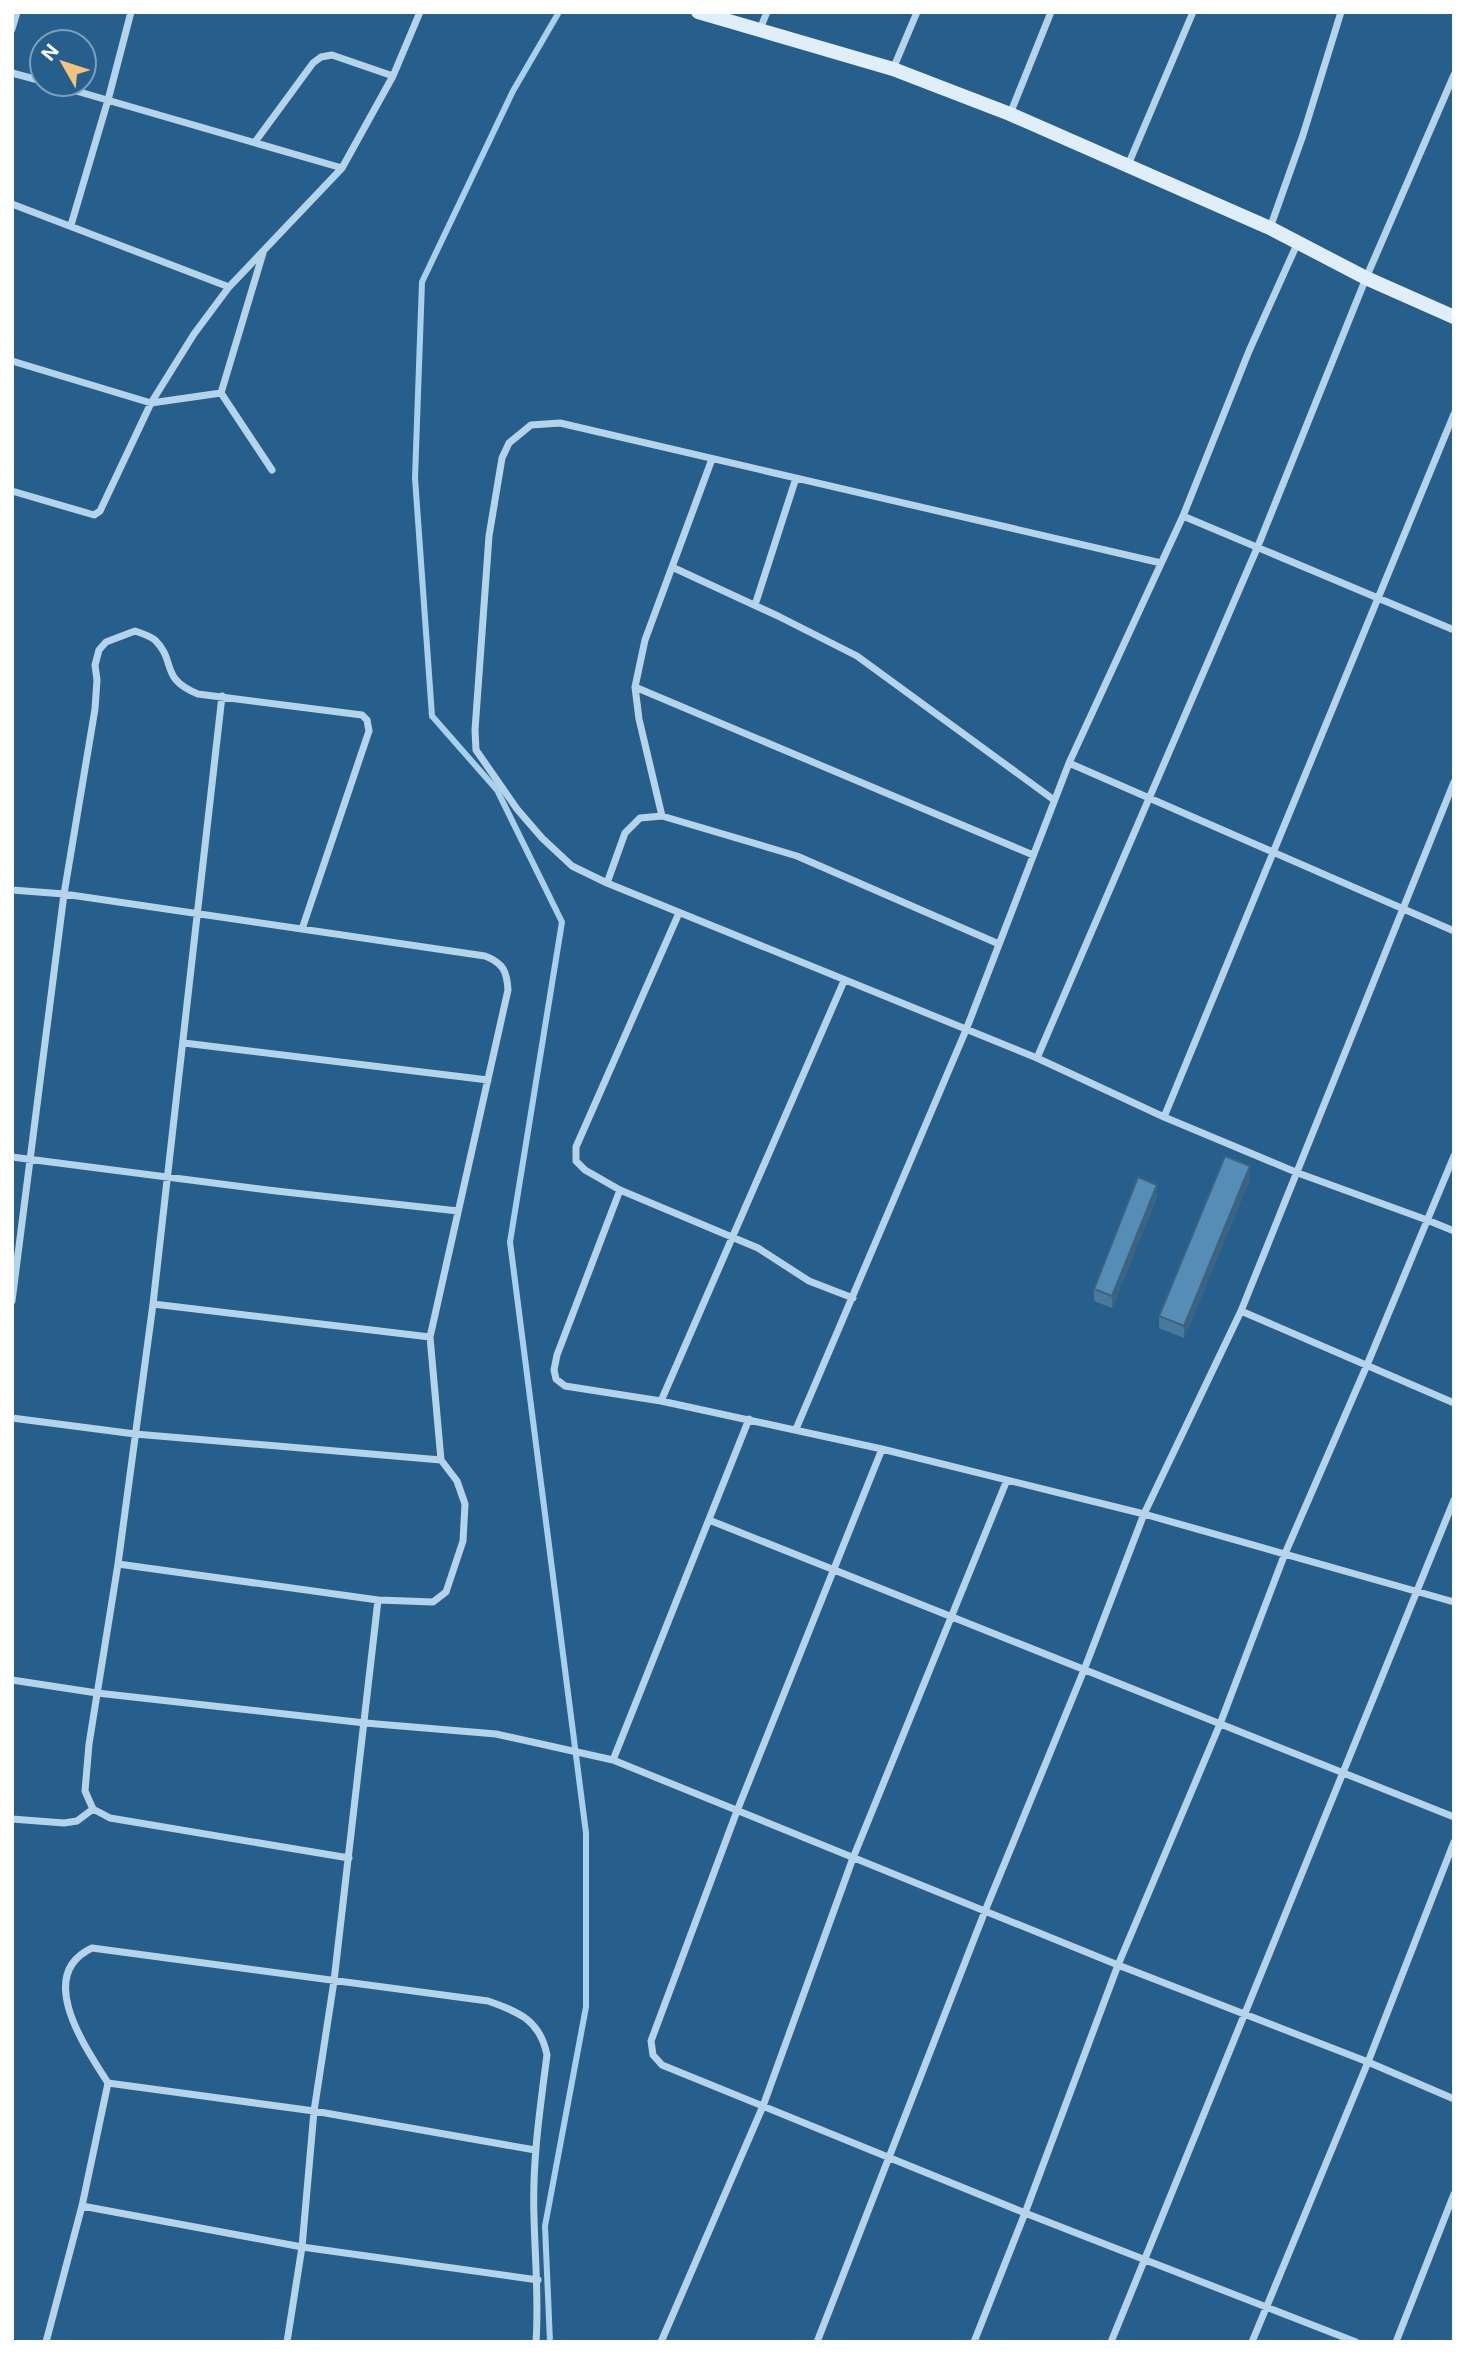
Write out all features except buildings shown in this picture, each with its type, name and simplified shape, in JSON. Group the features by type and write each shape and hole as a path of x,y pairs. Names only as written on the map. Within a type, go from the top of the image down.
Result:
{"street":[{"path":"12,29 17,12"},
{"path":"71,225 131,12"},
{"path":"12,491 94,514 100,511 151,403 194,334 229,287 342,168 393,76 420,12"},
{"path":"698,12 893,69 1010,114 1270,228 1366,278 1454,317"},
{"path":"760,29 767,12"},
{"path":"893,69 917,12"},
{"path":"1010,114 1051,12"},
{"path":"1128,165 1193,12"},
{"path":"1270,228 1303,135 1341,12"},
{"path":"255,142 313,63 321,57 332,55 393,76"},
{"path":"1037,1058 1258,547 1366,278 1454,75"},
{"path":"98,97 342,168"},
{"path":"12,204 229,287"},
{"path":"796,1429 966,1030 1069,763 1183,516 1249,351 1298,242"},
{"path":"221,393 264,249"},
{"path":"12,361 151,403 221,393"},
{"path":"221,393 272,470"},
{"path":"1164,1117 1454,414"},
{"path":"1161,563 560,424 531,425 509,443 502,458 489,536 475,730 477,750 517,809 542,838 572,866 844,981 1037,1058 1164,1117 1298,1173 1454,1231"},
{"path":"662,817 639,719 635,687 645,640 712,459"},
{"path":"755,605 796,478"},
{"path":"1183,516 1454,630"},
{"path":"672,567 857,656 1054,800"},
{"path":"12,1301 64,894 95,709 95,665 99,650 106,642 135,631 154,639 180,687 198,694 362,715 367,720 369,731 302,929"},
{"path":"635,687 1033,855"},
{"path":"222,696 153,1304 85,1791 93,1809 110,1818 349,1858"},
{"path":"1069,763 1454,931"},
{"path":"817,2342 1144,1514 1241,1311 1454,782"},
{"path":"607,883 625,833 640,818 662,817 797,856 999,944"},
{"path":"12,890 64,894 485,956 498,961 507,973 508,990 430,1336 441,1460 457,1481 465,1504 463,1541 446,1592 433,1602 378,1600 118,1564"},
{"path":"679,912 576,1147 576,1161 586,1170 620,1189 773,1256 809,1281 853,1298"},
{"path":"661,1401 844,981"},
{"path":"184,1043 488,1080"},
{"path":"974,2342 1118,1965 1220,1724 1284,1556 1454,1156"},
{"path":"12,1157 458,1211"},
{"path":"620,1189 557,1355 554,1370 556,1379 565,1386 661,1401 881,1449 1144,1514 1284,1556 1454,1602"},
{"path":"153,1304 430,1336"},
{"path":"1241,1311 1454,1403"},
{"path":"12,1418 135,1434 441,1460"},
{"path":"613,1760 749,1419"},
{"path":"881,1449 737,1811 651,2041 653,2055 662,2065 891,2156 1025,2213 1356,2342"},
{"path":"661,2342 763,2106 853,1858 1007,1480"},
{"path":"1111,2342 1454,1500"},
{"path":"709,1520 1342,1774 1454,1816"},
{"path":"287,2342 302,2247 314,2111 334,1981 378,1600"},
{"path":"12,1680 97,1693 365,1723 496,1734 613,1760 1118,1965 1368,2062 1454,2099"},
{"path":"12,1819 64,1823 77,1821 93,1809"},
{"path":"1252,2342 1368,2062 1454,1842"},
{"path":"48,2342 82,2206 108,2083 78,2036 65,1993 67,1969 79,1954 92,1948 488,2001 519,2012 544,2040 547,2054 535,2150 534,2216 538,2280 536,2342"},
{"path":"108,2083 314,2111 535,2150"},
{"path":"1396,2342 1454,2194"},
{"path":"82,2206 302,2247 538,2280"}],"waterway":[{"path":"550,2342 545,2226 586,2007 586,1833 510,1242 562,922 497,790 432,716 415,478 422,282 513,91 559,12"}]}
